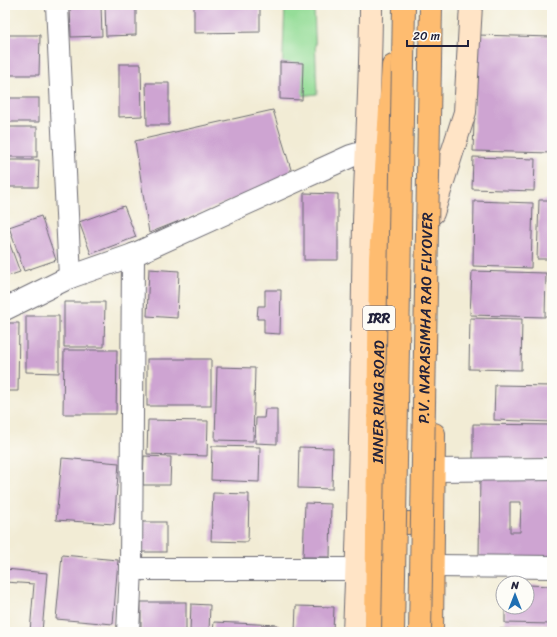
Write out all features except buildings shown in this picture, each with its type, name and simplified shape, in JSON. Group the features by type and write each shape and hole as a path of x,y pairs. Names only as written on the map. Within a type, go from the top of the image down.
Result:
{"main road":[{"name":"INNER RING ROAD","path":"376,632 367,569 377,523 380,258 398,5"},
{"name":"P.V. NARASIMHA RAO FLYOVER","path":"393,632 404,5"},
{"name":"P.V. NARASIMHA RAO FLYOVER","path":"420,632 431,5"},
{"path":"432,632 434,470 433,213 435,5"},
{"path":"377,523 433,523"}],"street":[{"path":"57,5 70,278"},
{"path":"354,632 367,569 366,152 371,46 371,5"},
{"path":"433,213 465,112 471,5"},
{"path":"5,309 70,278 133,255 351,156 388,146"},
{"path":"128,632 131,569 133,255"},
{"path":"434,470 552,469"},
{"path":"433,566 552,567"},
{"path":"131,569 367,569"}],"green space":[{"path":"285,5 314,5 317,94 281,98"}]}
